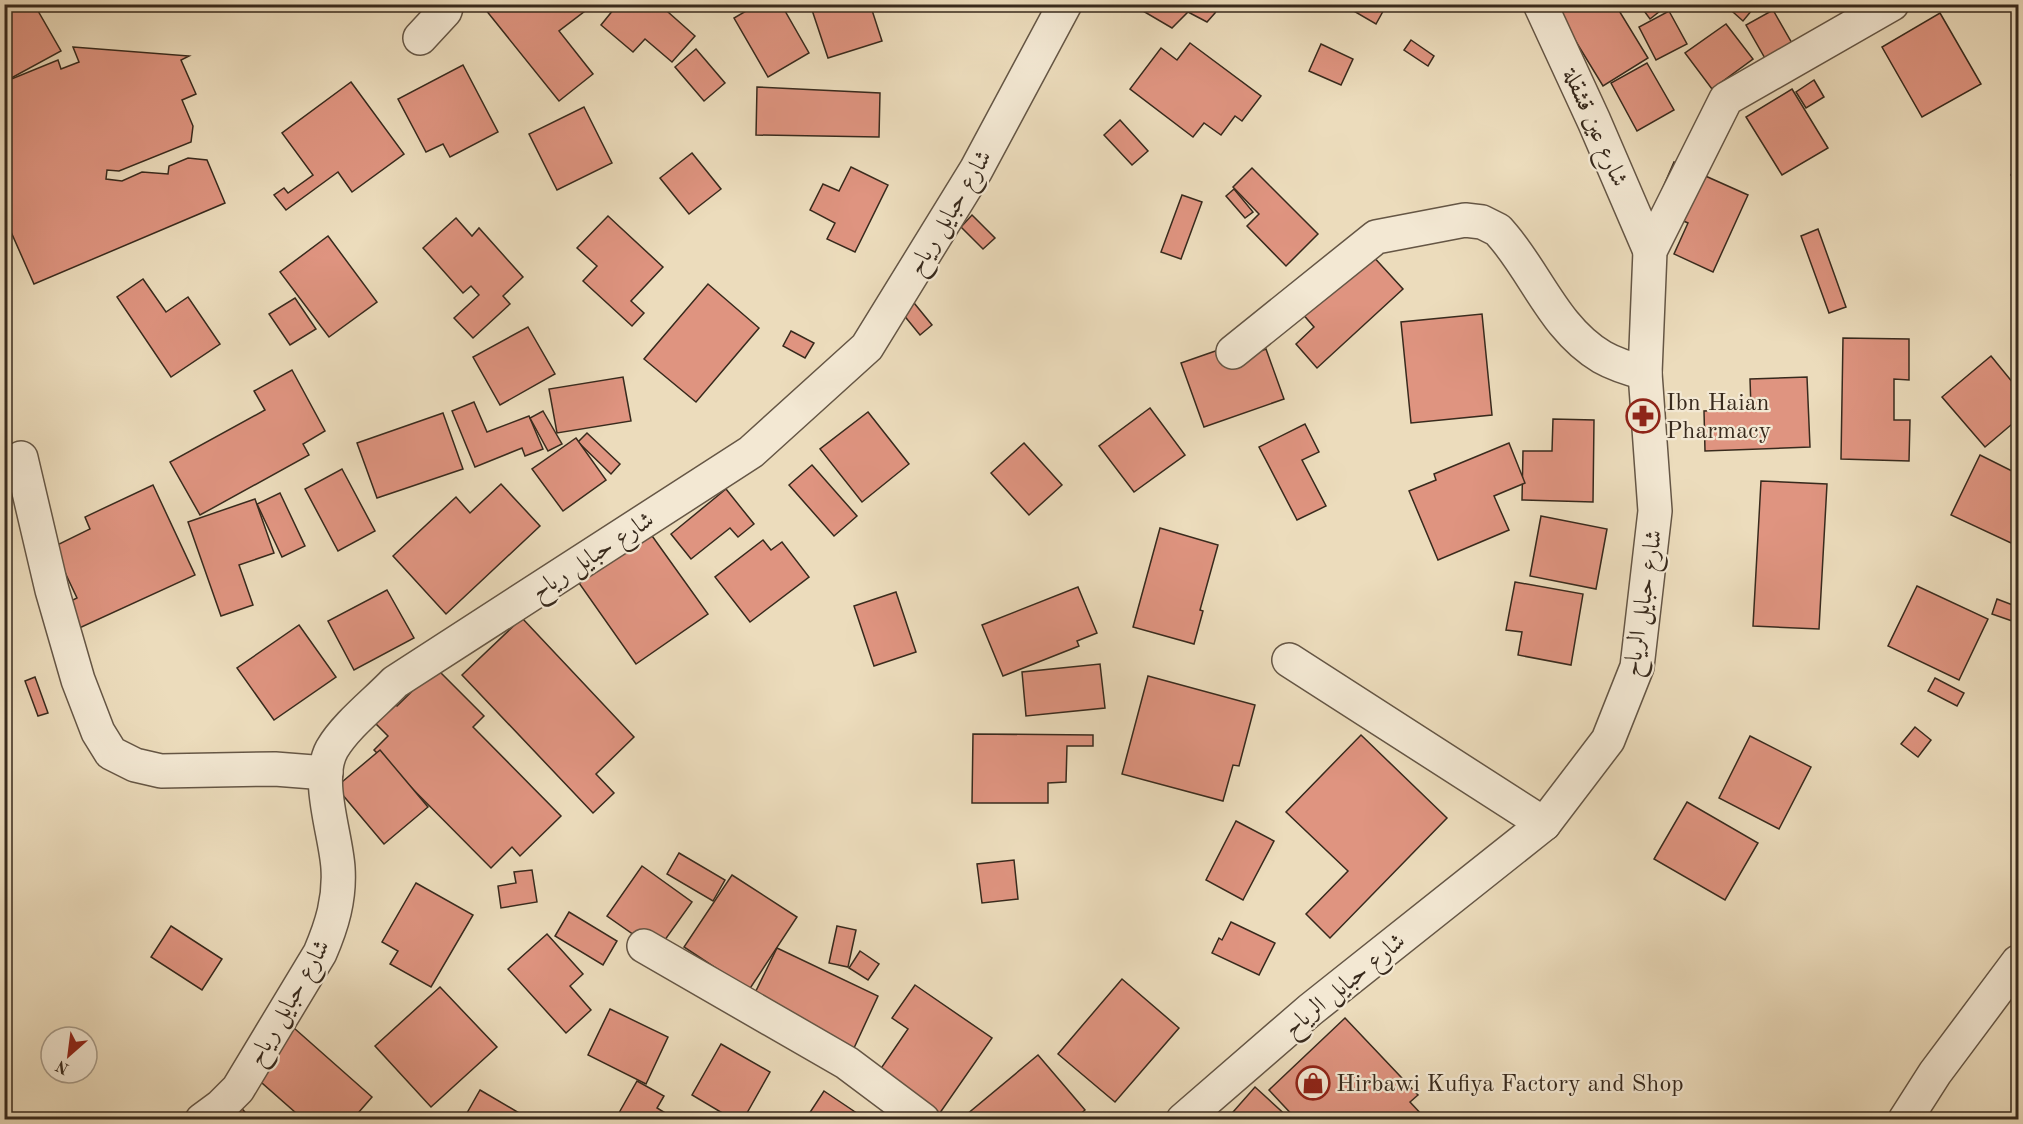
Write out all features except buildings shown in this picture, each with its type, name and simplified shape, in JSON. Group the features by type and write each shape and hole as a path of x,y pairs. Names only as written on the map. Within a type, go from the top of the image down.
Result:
{"street":[{"path":"420,38 445,11 447,4"},
{"name":"شارع حبايل رياح","path":"202,1119 238,1089 314,962 328,932 338,902 338,869 327,796 326,773 332,750 350,727 396,682 751,452 867,347 976,170 1065,4"},
{"name":"شارع عين قشقلة","path":"1540,4 1650,250"},
{"name":"شارع حبايل الرياح","path":"1183,1119 1310,1010 1544,824 1608,740 1637,667 1655,511 1645,373 1650,250 1726,99 1892,4"},
{"path":"1233,352 1376,237 1458,221 1474,221 1490,226 1504,237 1566,327 1583,343 1602,357 1623,367 1645,373"},
{"path":"21,458 52,590 78,680 98,732 111,753 135,765 161,771 275,769 326,773"},
{"path":"1289,660 1544,824"},
{"path":"644,946 847,1063 923,1119"},
{"path":"1905,1119 1935,1073 2019,962"}],"place":[{"name":"Ibn Haian Pharmacy","path":"1643,416"},
{"name":"Hirbawi Kufiya Factory and Shop","path":"1313,1083"}]}
